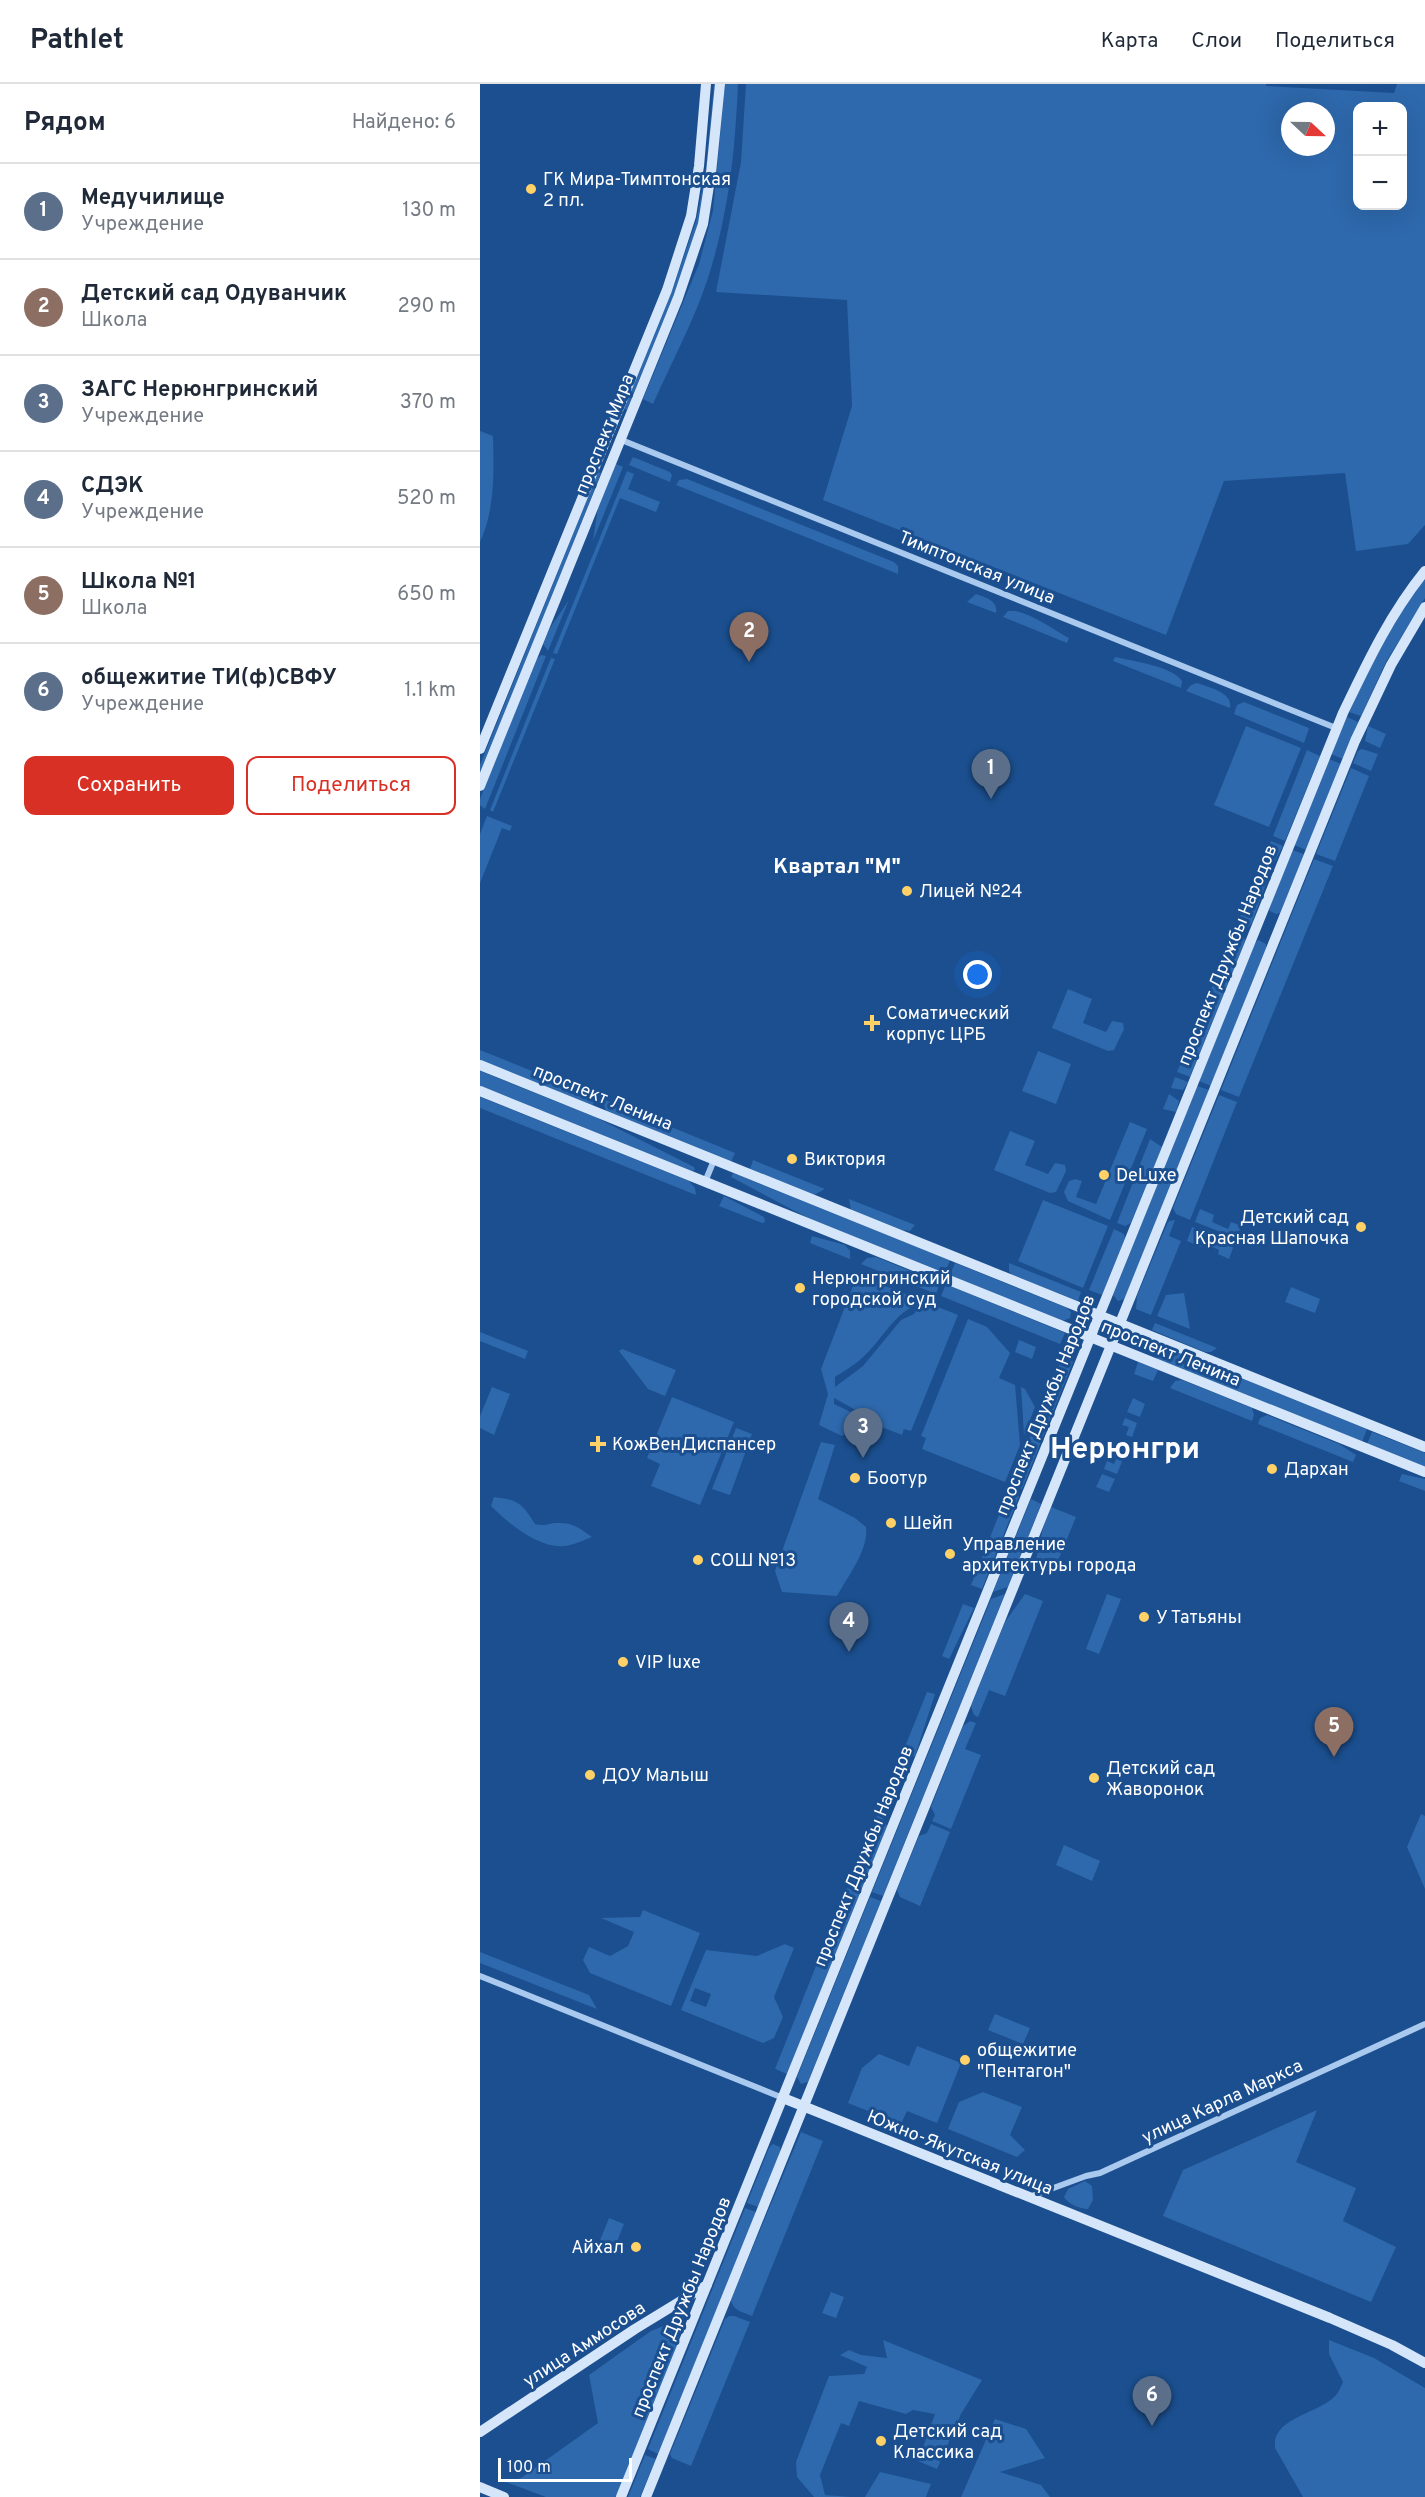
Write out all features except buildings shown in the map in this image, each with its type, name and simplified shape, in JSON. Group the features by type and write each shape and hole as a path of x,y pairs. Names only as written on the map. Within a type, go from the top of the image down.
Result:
{"street":[{"name":"проспект Мира","path":"480,749 667,290 691,216 699,165 706,84"},
{"name":"проспект Мира","path":"480,786 678,297 703,224 720,84"},
{"name":"Тимптонская улица","path":"607,434 1336,728"},
{"name":"проспект Дружбы Народов","path":"621,2497 1336,728 1372,652 1406,595 1425,571"},
{"path":"646,2497 1363,721 1390,664 1425,607"},
{"name":"проспект Ленина","path":"480,1065 1425,1447"},
{"name":"проспект Ленина","path":"480,1091 1425,1472"},
{"path":"705,1182 714,1160"},
{"name":"Южно-Якутская улица","path":"480,1976 1330,2318 1392,2345 1425,2363"},
{"name":"улица Карла Маркса","path":"1029,2197 1086,2175 1101,2173 1425,2024"},
{"name":"улица Аммосова","path":"480,2432 708,2285"},
{"path":"480,2487 504,2497"}],"shaded area":[{"path":"714,84 717,84 700,219 675,293 627,410 623,409 672,291 697,218 706,168"},
{"path":"725,84 738,84 733,158 721,229 703,293 653,404 643,399 699,264 713,211"},
{"path":"746,84 1266,84 1266,86 1394,93 1397,84 1425,84 1425,525 1408,544 1356,551 1345,473 1224,481 1166,635 823,500 852,406 847,300 716,292 741,162"},
{"path":"480,431 493,436 494,463 491,504 480,542"},
{"path":"633,457 670,472 672,475 670,482 629,465"},
{"path":"616,464 623,467 593,541 598,507"},
{"path":"627,471 634,474 628,489 660,502 656,512 620,498 557,654 553,653"},
{"path":"598,472 601,473 480,776 480,765"},
{"path":"687,479 894,562 898,566 898,574 676,485 679,480"},
{"path":"1425,579 1425,598 1386,662 1361,716 1349,712 1374,660 1413,594"},
{"path":"976,594 993,602 996,613 967,602"},
{"path":"569,600 548,651 543,644 550,628"},
{"path":"1008,611 1023,613 1039,620 1069,638 1067,643 1003,617"},
{"path":"541,655 546,656 485,809 480,805 480,799 537,659"},
{"path":"1115,657 1170,671 1182,681 1181,688 1113,661"},
{"path":"551,658 555,659 493,812 490,810"},
{"path":"1197,683 1224,694 1228,698 1230,708 1186,691 1191,685"},
{"path":"1244,702 1309,728 1304,743 1234,714 1237,705"},
{"path":"1347,717 1358,722 1343,759 1331,754"},
{"path":"1246,726 1301,748 1269,827 1214,805"},
{"path":"1368,726 1386,734 1380,748 1365,741"},
{"path":"1362,749 1378,754 1371,771 1353,763 1358,751"},
{"path":"1307,750 1320,756 1285,841 1273,836"},
{"path":"1329,759 1341,764 1306,850 1294,845"},
{"path":"1351,768 1369,776 1335,861 1316,854"},
{"path":"487,816 512,826 510,831 502,828 480,883 480,834"},
{"path":"1271,841 1283,846 1272,866 1252,923 1248,927 1237,924"},
{"path":"1292,850 1304,854 1280,913 1276,914 1269,908"},
{"path":"1314,859 1333,866 1239,1097 1221,1090"},
{"path":"1235,930 1243,933 1245,941 1190,1077 1177,1072"},
{"path":"1258,940 1266,944 1266,948 1211,1086 1199,1081 1254,944"},
{"path":"1068,989 1092,999 1083,1023 1106,1032 1112,1021 1123,1023 1124,1029 1114,1050 1108,1051 1052,1028"},
{"path":"480,1050 599,1098 592,1105 480,1060"},
{"path":"1038,1051 1071,1064 1056,1104 1022,1091"},
{"path":"480,1071 595,1117 694,1167 695,1170 692,1171 480,1086"},
{"path":"1175,1077 1188,1082 1183,1090 1171,1088"},
{"path":"1197,1086 1209,1090 1125,1299 1118,1301 1113,1295"},
{"path":"1169,1094 1179,1101 1176,1112 1163,1109"},
{"path":"1219,1095 1237,1102 1190,1220 1176,1214 1173,1208"},
{"path":"480,1097 689,1181 695,1188 696,1195 480,1108"},
{"path":"605,1100 735,1153 731,1162 606,1111"},
{"path":"1130,1122 1147,1129 1110,1220 1068,1201 1064,1192 1069,1181 1075,1179 1082,1181 1076,1197 1096,1204"},
{"path":"1010,1131 1035,1141 1025,1165 1048,1174 1055,1163 1065,1165 1066,1171 1056,1192 1050,1193 994,1170"},
{"path":"1150,1139 1162,1147 1131,1223 1125,1226 1117,1223"},
{"path":"753,1160 825,1189 814,1195 750,1169"},
{"path":"733,1173 950,1260 945,1273 810,1219 731,1177"},
{"path":"724,1196 764,1217 765,1222 762,1223 719,1206"},
{"path":"849,1199 915,1225 910,1231 902,1230 851,1210"},
{"path":"1043,1200 1108,1226 1083,1288 1018,1261"},
{"path":"1200,1209 1214,1215 1212,1222 1228,1229 1231,1222 1242,1226 1235,1237 1195,1222"},
{"path":"1175,1220 1169,1236 1181,1241 1151,1315 1136,1309 1137,1296 1167,1224"},
{"path":"1192,1227 1230,1243 1233,1248 1229,1259 1218,1254 1219,1250 1203,1243 1201,1247 1187,1241"},
{"path":"1114,1229 1124,1234 1125,1238 1102,1295 1089,1290"},
{"path":"812,1236 845,1245 850,1251 850,1259 810,1243"},
{"path":"876,1257 940,1283 936,1294 861,1264 867,1258"},
{"path":"955,1263 1067,1308 1071,1312 1070,1318 1062,1321 950,1275"},
{"path":"1009,1263 1081,1292 1078,1301 1012,1275 1009,1271"},
{"path":"870,1280 958,1315 911,1431 904,1429 902,1435 869,1422 842,1436 819,1425 828,1394 821,1369 853,1286","holes":["922,1302 914,1314 901,1320 863,1366 835,1387 835,1377 863,1357 896,1319","834,1398 861,1413 867,1420 834,1404"]},
{"path":"946,1284 1065,1333 1060,1344 941,1296"},
{"path":"1291,1287 1320,1299 1315,1313 1285,1302"},
{"path":"1184,1293 1190,1329 1157,1316 1166,1295"},
{"path":"968,1319 987,1327 1010,1353 999,1378 1015,1385 1020,1445 1005,1482 922,1449 926,1438 921,1436"},
{"path":"1155,1323 1217,1348 1211,1352 1205,1352 1152,1330"},
{"path":"480,1332 528,1351 525,1359 480,1341"},
{"path":"1019,1340 1036,1347 1032,1359 1015,1352"},
{"path":"1162,1346 1367,1429 1362,1442 1157,1359 1155,1351"},
{"path":"622,1349 676,1370 665,1396 648,1389 619,1351"},
{"path":"1062,1357 1073,1362 1022,1489 1011,1485"},
{"path":"1138,1362 1158,1370 1153,1381 1134,1374"},
{"path":"1182,1380 1252,1408 1254,1415 1252,1421 1170,1388 1175,1381"},
{"path":"492,1387 510,1394 494,1435 480,1428 480,1416"},
{"path":"1021,1387 1025,1389 1035,1407 1024,1435"},
{"path":"672,1397 734,1422 700,1505 651,1486 660,1464 647,1458"},
{"path":"1133,1398 1145,1404 1140,1417 1127,1412"},
{"path":"1267,1415 1339,1444 1356,1455 1353,1462 1258,1424 1260,1418"},
{"path":"1125,1418 1137,1423 1132,1437 1126,1435 1129,1427 1122,1425"},
{"path":"736,1428 752,1434 730,1495 712,1489"},
{"path":"1372,1432 1425,1453 1425,1467 1367,1444"},
{"path":"821,1442 835,1445 818,1499 855,1518 866,1527 864,1545 837,1596 782,1592 775,1571"},
{"path":"1117,1457 1123,1459 1117,1474 1104,1469 1107,1461 1114,1464"},
{"path":"1102,1474 1115,1479 1109,1492 1096,1487"},
{"path":"1402,1474 1425,1479 1425,1491 1399,1481"},
{"path":"1008,1492 1019,1496 982,1589 971,1585"},
{"path":"494,1497 519,1504 535,1524 568,1524 592,1537 565,1546 555,1546 535,1539 515,1527 491,1506"},
{"path":"1031,1499 1041,1504 1008,1587 993,1592"},
{"path":"1051,1507 1076,1517 1053,1573 1035,1565 1043,1528"},
{"path":"1005,1594 883,1896 872,1892 991,1599"},
{"path":"1025,1594 1043,1601 1005,1696 989,1690 978,1717 974,1715 971,1706 1005,1622"},
{"path":"1107,1594 1121,1599 1099,1654 1086,1649"},
{"path":"963,1604 974,1608 949,1659 942,1656"},
{"path":"927,1692 935,1694 915,1756 902,1759 880,1813 887,1826 862,1888 850,1883"},
{"path":"970,1721 976,1723 965,1749 981,1755 951,1829 932,1821 935,1815 931,1807 963,1726"},
{"path":"1421,1814 1425,1816 1425,1889 1407,1847"},
{"path":"931,1824 950,1832 920,1906 900,1897 897,1890 919,1836 927,1833"},
{"path":"1064,1845 1100,1861 1092,1881 1056,1865"},
{"path":"847,1888 860,1893 787,2074 775,2069"},
{"path":"870,1897 881,1901 808,2082 801,2084 797,2077"},
{"path":"643,1910 700,1933 671,2006 590,1973 583,1960 589,1947 610,1956 628,1946 634,1932 601,1918 640,1917"},
{"path":"785,1944 794,1948 774,1997 783,2017 774,2038 763,2043 681,2010 706,1950 757,1956","holes":["695,1988 711,1994 706,2007 690,2001"]},
{"path":"480,1952 589,1995 597,2009 480,1963"},
{"path":"995,2014 1030,2028 1023,2044 988,2030"},
{"path":"917,2046 961,2063 937,2123 907,2111 901,2124 848,2103 862,2068 879,2054 909,2066"},
{"path":"983,2092 1022,2107 1010,2135 1025,2150 1017,2157 948,2129 959,2102"},
{"path":"1317,2110 1296,2162 1356,2188 1343,2221 1396,2247 1371,2302 1163,2216 1183,2170"},
{"path":"801,2132 823,2141 752,2316 736,2309 731,2300"},
{"path":"773,2144 780,2147 780,2152 758,2207 747,2203 769,2148"},
{"path":"1085,2181 1092,2186 1093,2200 1088,2209 1074,2206 1064,2197 1068,2189"},
{"path":"745,2208 756,2212 658,2454 648,2449"},
{"path":"609,2218 624,2224 612,2254 597,2248"},
{"path":"831,2292 844,2297 836,2318 822,2313"},
{"path":"729,2316 750,2322 691,2466 672,2458 670,2454 725,2319"},
{"path":"666,2325 677,2330 680,2341 616,2497 546,2497 506,2482 521,2478 598,2423 589,2375 651,2331"},
{"path":"883,2340 982,2380 961,2414 937,2469 918,2461 935,2414 913,2410 906,2414 859,2401 849,2426 841,2423 820,2475 825,2495 851,2497 814,2497 797,2477 796,2462 829,2376 864,2374 867,2367 840,2355 849,2350 861,2355 887,2358"},
{"path":"1329,2340 1374,2358 1425,2388 1425,2497 1303,2497 1275,2448 1276,2438 1288,2423 1329,2401 1339,2391 1343,2382 1329,2354"},
{"path":"995,2419 1026,2429 1045,2458 1000,2472 1041,2485 1050,2497 961,2497"},
{"path":"645,2455 656,2459 640,2497 628,2497"},
{"path":"880,2472 931,2484 926,2497 865,2497"}],"place":[{"name":"ГК Мира-Тимптонская 2 пл.","path":"531,189"},
{"name":"Детский сад Одуванчик","path":"749,662"},
{"name":"Медучилище","path":"991,799"},
{"name":"Лицей №24","path":"907,891"},
{"name":"Соматический корпус ЦРБ","path":"872,1023"},
{"name":"Виктория","path":"792,1159"},
{"name":"DeLuxe","path":"1104,1175"},
{"name":"Детский сад Красная Шапочка","path":"1361,1227"},
{"name":"Нерюнгринский городской суд","path":"800,1288"},
{"name":"КожВенДиспансер","path":"598,1444"},
{"name":"ЗАГС Нерюнгринский","path":"863,1458"},
{"name":"Дархан","path":"1272,1469"},
{"name":"Боотур","path":"855,1478"},
{"name":"Шейп","path":"891,1523"},
{"name":"Управление архитектуры города","path":"950,1554"},
{"name":"СОШ №13","path":"698,1560"},
{"name":"У Татьяны","path":"1144,1617"},
{"name":"СДЭК","path":"849,1652"},
{"name":"VIP luxe","path":"623,1662"},
{"name":"Школа №1","path":"1334,1757"},
{"name":"ДОУ Малыш","path":"590,1775"},
{"name":"Детский сад Жаворонок","path":"1094,1778"},
{"name":"общежитие \"Пентагон\"","path":"965,2060"},
{"name":"Айхал","path":"636,2247"},
{"name":"общежитие ТИ(ф)СВФУ","path":"1152,2426"},
{"name":"Детский сад Классика","path":"881,2441"}],"district":[{"name":"Квартал \"М\"","path":"837,866"},
{"name":"Нерюнгри","path":"1125,1448"}]}
